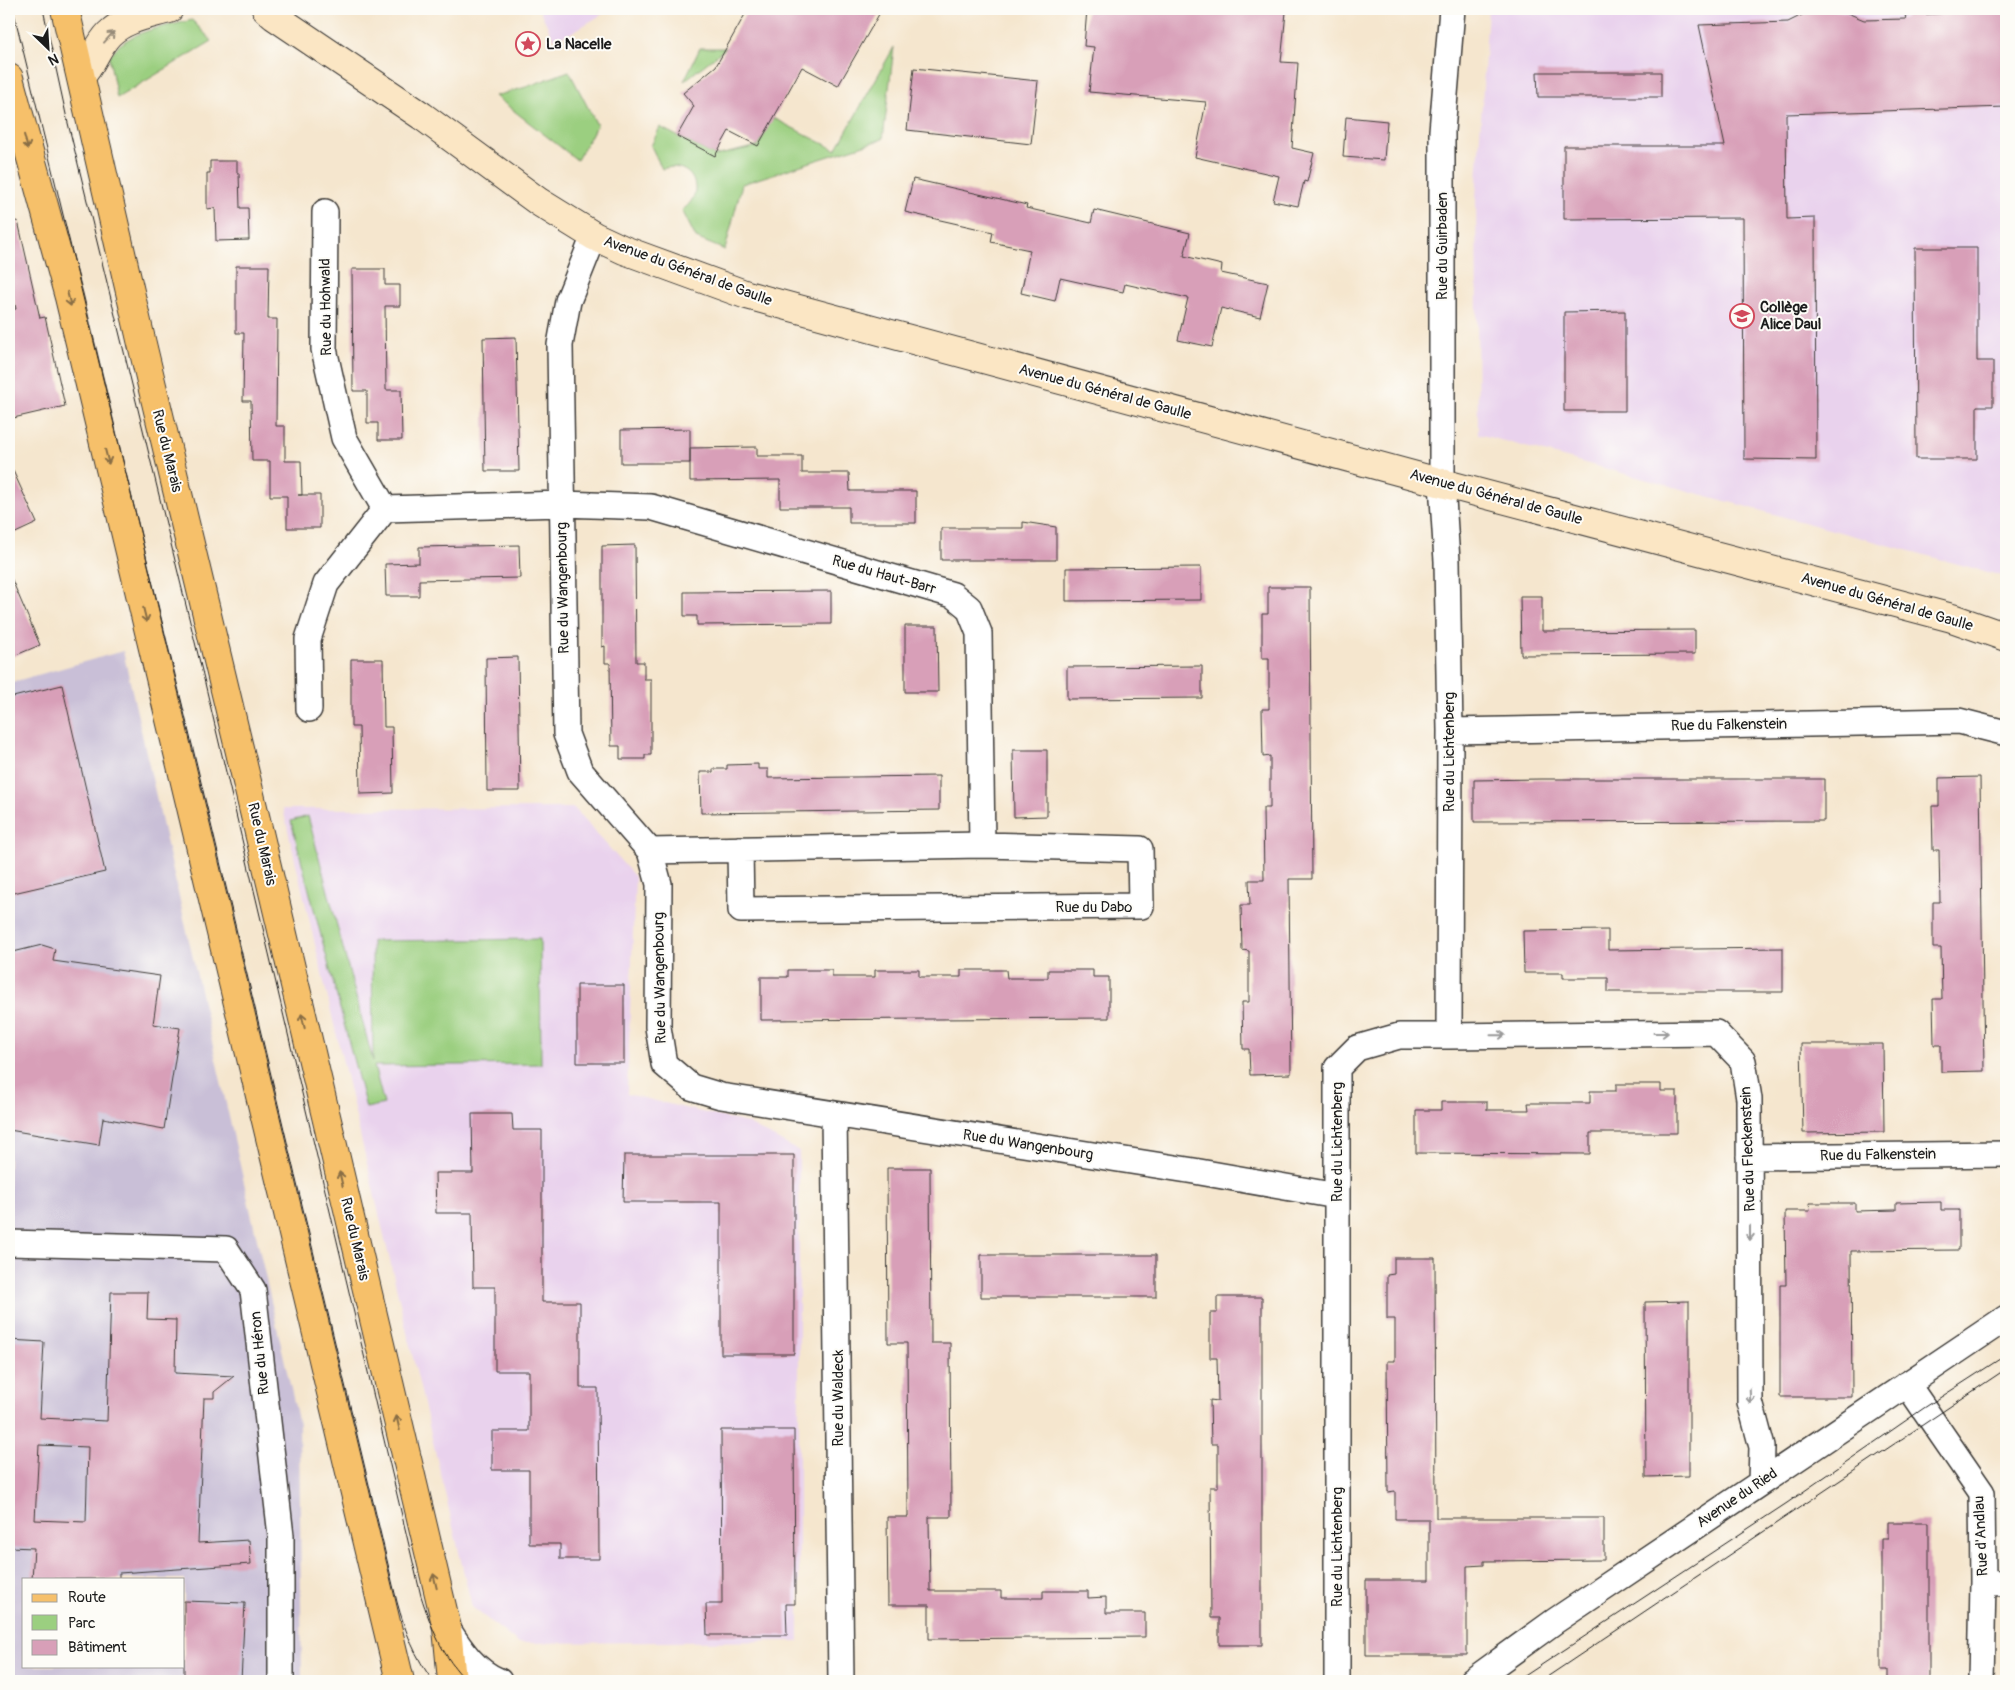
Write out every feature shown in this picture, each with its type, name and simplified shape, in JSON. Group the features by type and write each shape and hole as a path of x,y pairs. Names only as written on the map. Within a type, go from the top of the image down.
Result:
{"main road":[{"name":"Rue du Marais","path":"65,9 144,353 447,1628 450,1680"},
{"path":"9,78 74,316 400,1681"}],"street":[{"path":"81,76 89,67 95,54 109,35 122,25 169,9"},
{"name":"Avenue du Général de Gaulle","path":"266,9 422,116 538,202 594,236 624,250 747,296 1952,618 2006,637"},
{"name":"Rue du Guirbaden","path":"1442,483 1442,131 1452,9"},
{"name":"Rue du Hohwald","path":"325,212 324,349 344,438 385,509"},
{"name":"Rue du Wangenbourg","path":"594,236 568,301 560,345 566,734 580,771 650,852 659,884 658,1027 664,1064 691,1087 722,1096 1194,1171 1337,1196"},
{"name":"Rue du Lichtenberg","path":"1337,1681 1337,1068 1357,1048 1399,1036 1449,1036 1450,731 1447,560 1442,483"},
{"path":"310,709 308,639 326,584 385,509 562,504"},
{"name":"Rue du Haut-Barr","path":"562,504 651,507 953,595 970,608 979,632 982,845"},
{"name":"Rue du Falkenstein","path":"1450,731 1959,721 2006,733"},
{"name":"Rue du Dabo","path":"650,852 740,849 982,845 1140,849 1141,906 740,910 740,849"},
{"name":"Rue du Fleckenstein","path":"1449,1036 1716,1033 1743,1061 1749,1099 1750,1402 1762,1447 1761,1482"},
{"name":"Rue du Waldeck","path":"834,1114 841,1681"},
{"name":"Rue du Falkenstein","path":"1750,1157 2006,1154"},
{"name":"Rue du Héron","path":"9,1243 226,1250 253,1290 281,1536 281,1681"},
{"name":"Avenue du Ried","path":"1472,1681 1555,1621 2006,1318"},
{"name":"Rue d'Andlau","path":"1907,1384 1982,1493 1995,1583 1981,1681"},
{"path":"447,1628 470,1660 483,1673 498,1681"},
{"path":"450,1680 480,1677 498,1681"}],"shaded area":[{"path":"539,9 611,9 571,33 554,39"},
{"name":"Collège Alice Daul","path":"1488,9 2006,9 2006,577 1478,434 1476,198"},
{"path":"123,651 299,1424 302,1681 9,1681 9,683"},
{"path":"574,808 635,877 627,1094 747,1123 799,1151 799,1641 518,1643 472,1607 283,809"}],"green space":[{"path":"192,20 212,41 117,98 109,57 117,48 125,41 146,31"},
{"path":"894,47 883,139 742,184 725,250 696,238 682,210 690,203 694,195 693,179 681,169 673,167 662,169 651,146 660,127 715,156 758,146 773,118 836,150"},
{"path":"700,48 726,48 684,81"},
{"path":"569,71 597,125 577,160 495,96"},
{"path":"308,816 373,1061 372,941 540,939 541,1064 374,1066 384,1104 366,1108 291,821"}],"building":[{"path":"748,9 882,9 838,86 802,67 758,146 729,131 715,156 677,136 694,106 683,93 716,66"},
{"path":"1087,9 1244,9 1286,12 1281,62 1298,63 1292,148 1314,153 1307,182 1304,181 1298,206 1273,201 1279,176 1195,157 1206,102 1089,92 1094,47 1084,46"},
{"path":"1825,9 1845,12 1864,20 1906,19 1905,15 2006,11 2006,107 1786,114 1787,219 1815,218 1816,460 1744,459 1743,218 1564,219 1564,146 1725,146 1699,25 1788,22 1806,13"},
{"path":"914,68 1038,81 1031,144 907,130"},
{"path":"1537,72 1661,72 1661,97 1538,97"},
{"path":"1346,117 1387,121 1384,160 1343,157"},
{"path":"210,161 237,161 240,208 248,208 249,240 216,241 215,208 207,209 207,173 210,173"},
{"path":"913,179 1027,205 1026,208 1091,223 1094,210 1190,233 1184,256 1222,265 1221,273 1268,283 1260,317 1221,308 1212,347 1178,340 1188,298 1125,284 1123,292 1060,278 1055,301 1021,293 1030,250 991,242 993,232 905,212"},
{"path":"18,221 40,318 45,317 65,406 9,419 9,310 16,309 9,277 9,222"},
{"path":"1915,248 1977,248 1977,361 1993,361 1993,406 1977,406 1977,459 1916,459"},
{"path":"236,266 269,266 268,319 277,319 276,426 285,426 285,461 301,461 302,495 320,495 320,528 287,528 287,496 270,496 270,461 252,461 251,401 243,401 244,333 236,333"},
{"path":"352,269 385,269 385,285 400,285 400,306 385,306 386,390 401,390 402,440 378,440 378,423 367,423 367,391 353,391"},
{"path":"1625,311 1625,411 1564,411 1564,312"},
{"path":"516,337 519,471 485,471 483,338"},
{"path":"690,429 690,463 621,463 621,430"},
{"path":"757,447 757,456 802,456 802,473 849,473 850,491 916,491 916,523 849,523 849,507 780,507 780,480 690,481 690,448"},
{"path":"9,462 37,523 9,536"},
{"path":"1023,522 1056,527 1056,560 941,560 941,528 1023,528"},
{"path":"519,545 520,578 419,580 419,596 386,596 385,564 419,563 419,547"},
{"path":"635,545 636,662 644,662 644,679 651,679 651,755 645,755 645,759 620,759 620,746 611,746 610,663 605,663 605,646 602,647 602,546"},
{"path":"1201,567 1201,600 1066,601 1066,568"},
{"path":"9,573 40,645 9,658"},
{"path":"1268,587 1310,587 1312,879 1289,879 1291,1074 1250,1075 1249,1049 1243,1049 1242,1002 1249,1002 1249,951 1242,950 1241,905 1250,905 1249,880 1264,880 1263,808 1270,808 1270,756 1263,757 1262,709 1269,709 1269,658 1262,658 1262,614 1268,614"},
{"path":"831,591 831,624 697,625 697,616 684,616 684,592"},
{"path":"1520,596 1542,596 1542,631 1695,630 1695,654 1521,655"},
{"path":"905,626 937,626 938,692 905,692"},
{"path":"518,657 520,791 487,791 486,658"},
{"path":"351,659 383,659 384,727 392,727 393,793 360,794 359,727 351,727"},
{"path":"1202,666 1202,698 1067,699 1067,667"},
{"path":"62,685 105,872 9,894 9,698"},
{"path":"1013,750 1047,750 1047,816 1014,817"},
{"path":"758,764 758,769 768,769 768,778 939,776 939,810 701,813 700,772 713,772 713,769 727,769 727,765"},
{"path":"1980,777 1984,1071 1941,1072 1941,1045 1934,1045 1933,999 1942,999 1941,948 1933,948 1933,902 1940,902 1939,850 1933,850 1932,806 1939,806 1939,778"},
{"path":"1824,779 1824,821 1474,822 1474,780"},
{"path":"1608,930 1608,950 1783,948 1783,992 1608,992 1608,978 1563,978 1563,973 1524,973 1523,931"},
{"path":"42,945 55,949 53,961 160,976 153,1024 180,1028 164,1129 103,1118 99,1145 9,1130 9,953"},
{"path":"788,970 832,970 832,977 875,977 875,970 919,970 919,977 961,977 961,970 1006,970 1007,978 1048,978 1048,970 1093,970 1093,977 1109,977 1109,1018 761,1020 761,977 788,977"},
{"path":"577,985 624,985 624,1063 577,1063"},
{"path":"1801,1044 1883,1044 1884,1132 1803,1133"},
{"path":"1616,1084 1661,1084 1661,1091 1677,1091 1677,1133 1590,1133 1590,1154 1416,1153 1416,1110 1441,1110 1441,1102 1487,1102 1487,1110 1529,1110 1528,1103 1590,1103 1590,1091 1616,1091"},
{"path":"472,1114 512,1114 513,1130 542,1130 542,1302 580,1302 580,1388 598,1388 599,1559 560,1559 560,1544 529,1544 529,1470 492,1470 492,1431 529,1431 529,1371 495,1371 495,1287 473,1287 472,1213 436,1213 435,1173 473,1173"},
{"path":"624,1155 794,1155 794,1354 721,1354 721,1202 623,1202"},
{"path":"887,1168 930,1168 931,1343 950,1343 951,1517 929,1517 930,1591 1001,1591 1001,1598 1043,1598 1043,1591 1088,1591 1088,1598 1106,1597 1106,1613 1145,1613 1145,1637 929,1639 929,1605 888,1605 887,1517 908,1517 907,1343 888,1343"},
{"path":"1941,1202 1941,1210 1959,1210 1959,1250 1851,1251 1852,1397 1780,1397 1780,1285 1786,1285 1785,1211 1810,1211 1809,1203 1855,1203 1855,1211 1896,1210 1896,1203"},
{"path":"981,1255 1156,1255 1156,1297 981,1297"},
{"path":"1394,1258 1435,1258 1436,1518 1604,1518 1604,1560 1484,1561 1484,1565 1467,1566 1467,1655 1366,1655 1366,1580 1429,1580 1429,1519 1395,1519 1395,1491 1388,1492 1387,1361 1395,1361 1395,1319 1387,1319 1387,1275 1394,1274"},
{"path":"111,1292 148,1292 147,1319 176,1320 175,1373 234,1376 214,1392 214,1398 204,1398 198,1543 249,1540 251,1564 119,1573 119,1578 32,1578 34,1548 9,1547 9,1340 44,1342 40,1418 107,1421","holes":["39,1445 88,1447 86,1522 35,1520"]},
{"path":"1217,1297 1262,1297 1262,1645 1219,1645 1219,1618 1211,1618 1210,1487 1218,1487 1218,1444 1211,1444 1210,1400 1218,1401 1217,1358 1210,1358 1210,1313 1217,1313"},
{"path":"1689,1301 1689,1476 1646,1477 1645,1302"},
{"path":"721,1430 794,1430 795,1604 786,1604 787,1635 707,1635 706,1604 722,1604"},
{"path":"1888,1522 1929,1522 1929,1681 1888,1681 1888,1670 1881,1670 1881,1538 1888,1538"},
{"path":"185,1601 245,1603 241,1681 184,1681"}],"tram line":[{"path":"13,9 194,753 397,1602 411,1643 433,1681"},
{"path":"43,9 67,119 204,679 421,1596 439,1641 451,1662 467,1681"},
{"path":"1517,1681 1787,1503 1924,1408 2006,1355"},
{"path":"1541,1681 2006,1369"}],"place":[{"name":"La Nacelle","path":"528,44"},
{"name":"Collège Alice Daul","path":"1742,316"}]}
